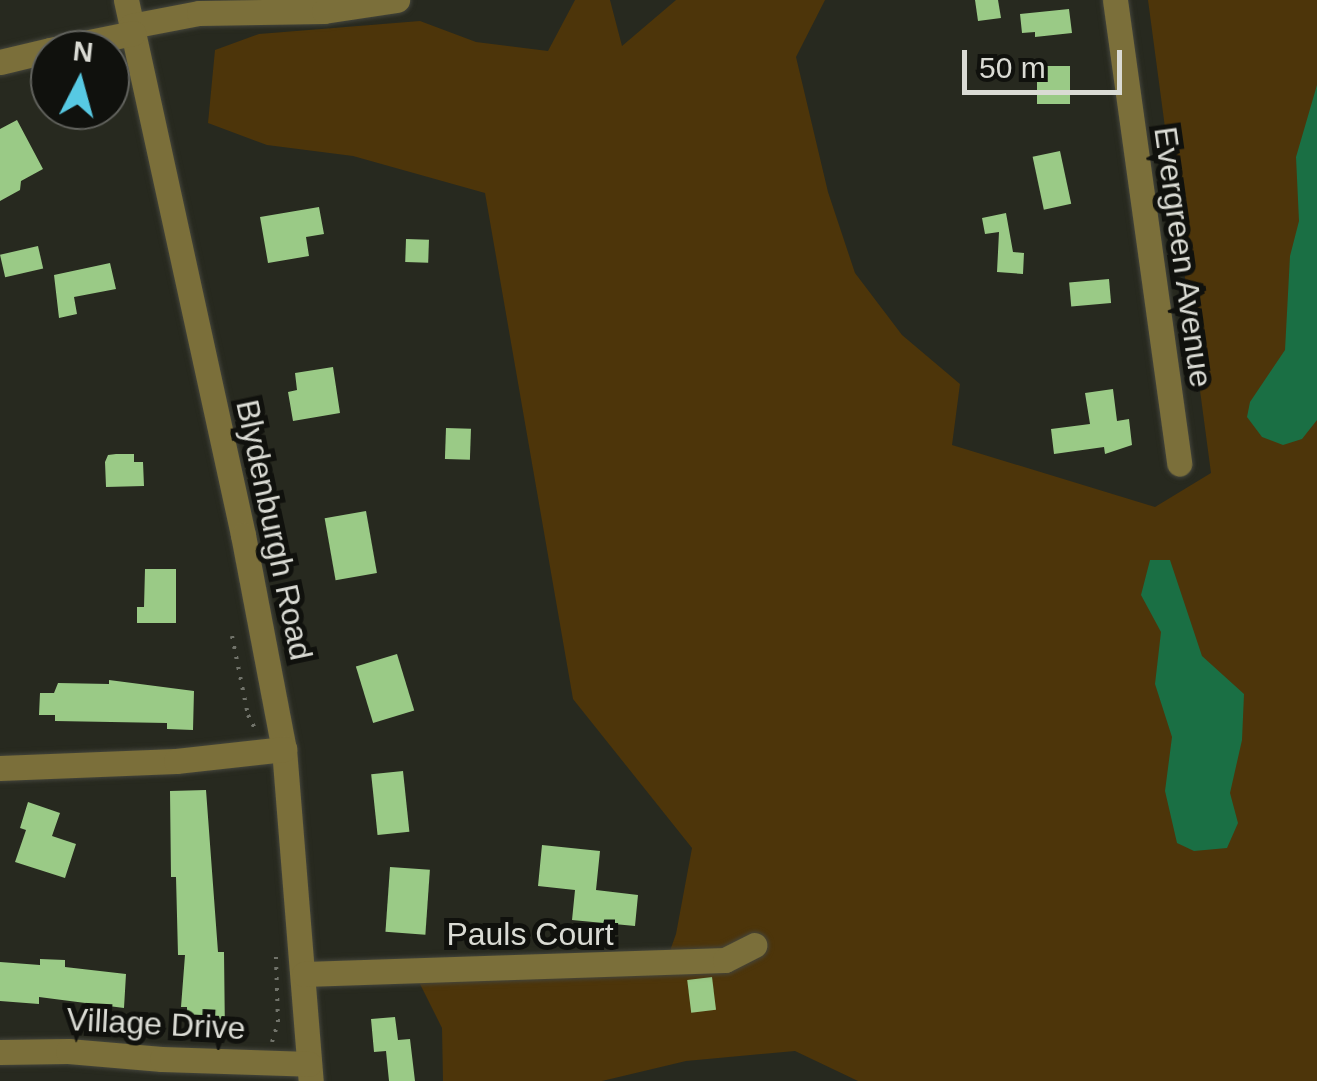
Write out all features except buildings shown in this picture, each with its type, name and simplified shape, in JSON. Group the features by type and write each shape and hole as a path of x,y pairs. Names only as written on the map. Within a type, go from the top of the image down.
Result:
{"street":[{"name":"Blydenburgh Road","path":"126,0 244,536 304,974 310,1073"},
{"path":"132,30 199,13 324,11 397,0"},
{"name":"Evergreen Avenue","path":"1114,0 1180,464"},
{"path":"0,62 30,55"},
{"path":"0,768 176,761 272,750"},
{"name":"Pauls Court","path":"304,974 725,960 754,945"},
{"name":"Village Drive","path":"0,1052 68,1051 274,1063 310,1073"}],"path":[{"path":"232,636 272,750"},
{"path":"274,1063 276,954"}],"shaded area":[{"path":"575,0 610,0 622,46 676,0 825,0 796,57 828,192 855,273 902,335 960,384 952,445 1155,507 1211,473 1148,0 1317,0 1317,1081 858,1081 795,1051 686,1061 602,1081 443,1081 442,1028 416,976 662,973 676,934 692,848 573,699 485,193 353,156 267,145 208,123 215,50 259,34 420,21 476,42 548,51"},
{"path":"1317,85 1317,420 1302,439 1283,445 1262,437 1247,417 1250,402 1285,350 1290,256 1299,221 1296,157"},
{"path":"1150,560 1170,560 1202,656 1244,694 1242,740 1230,793 1238,823 1227,848 1194,851 1177,843 1165,791 1172,737 1155,684 1161,632 1141,595"}]}
